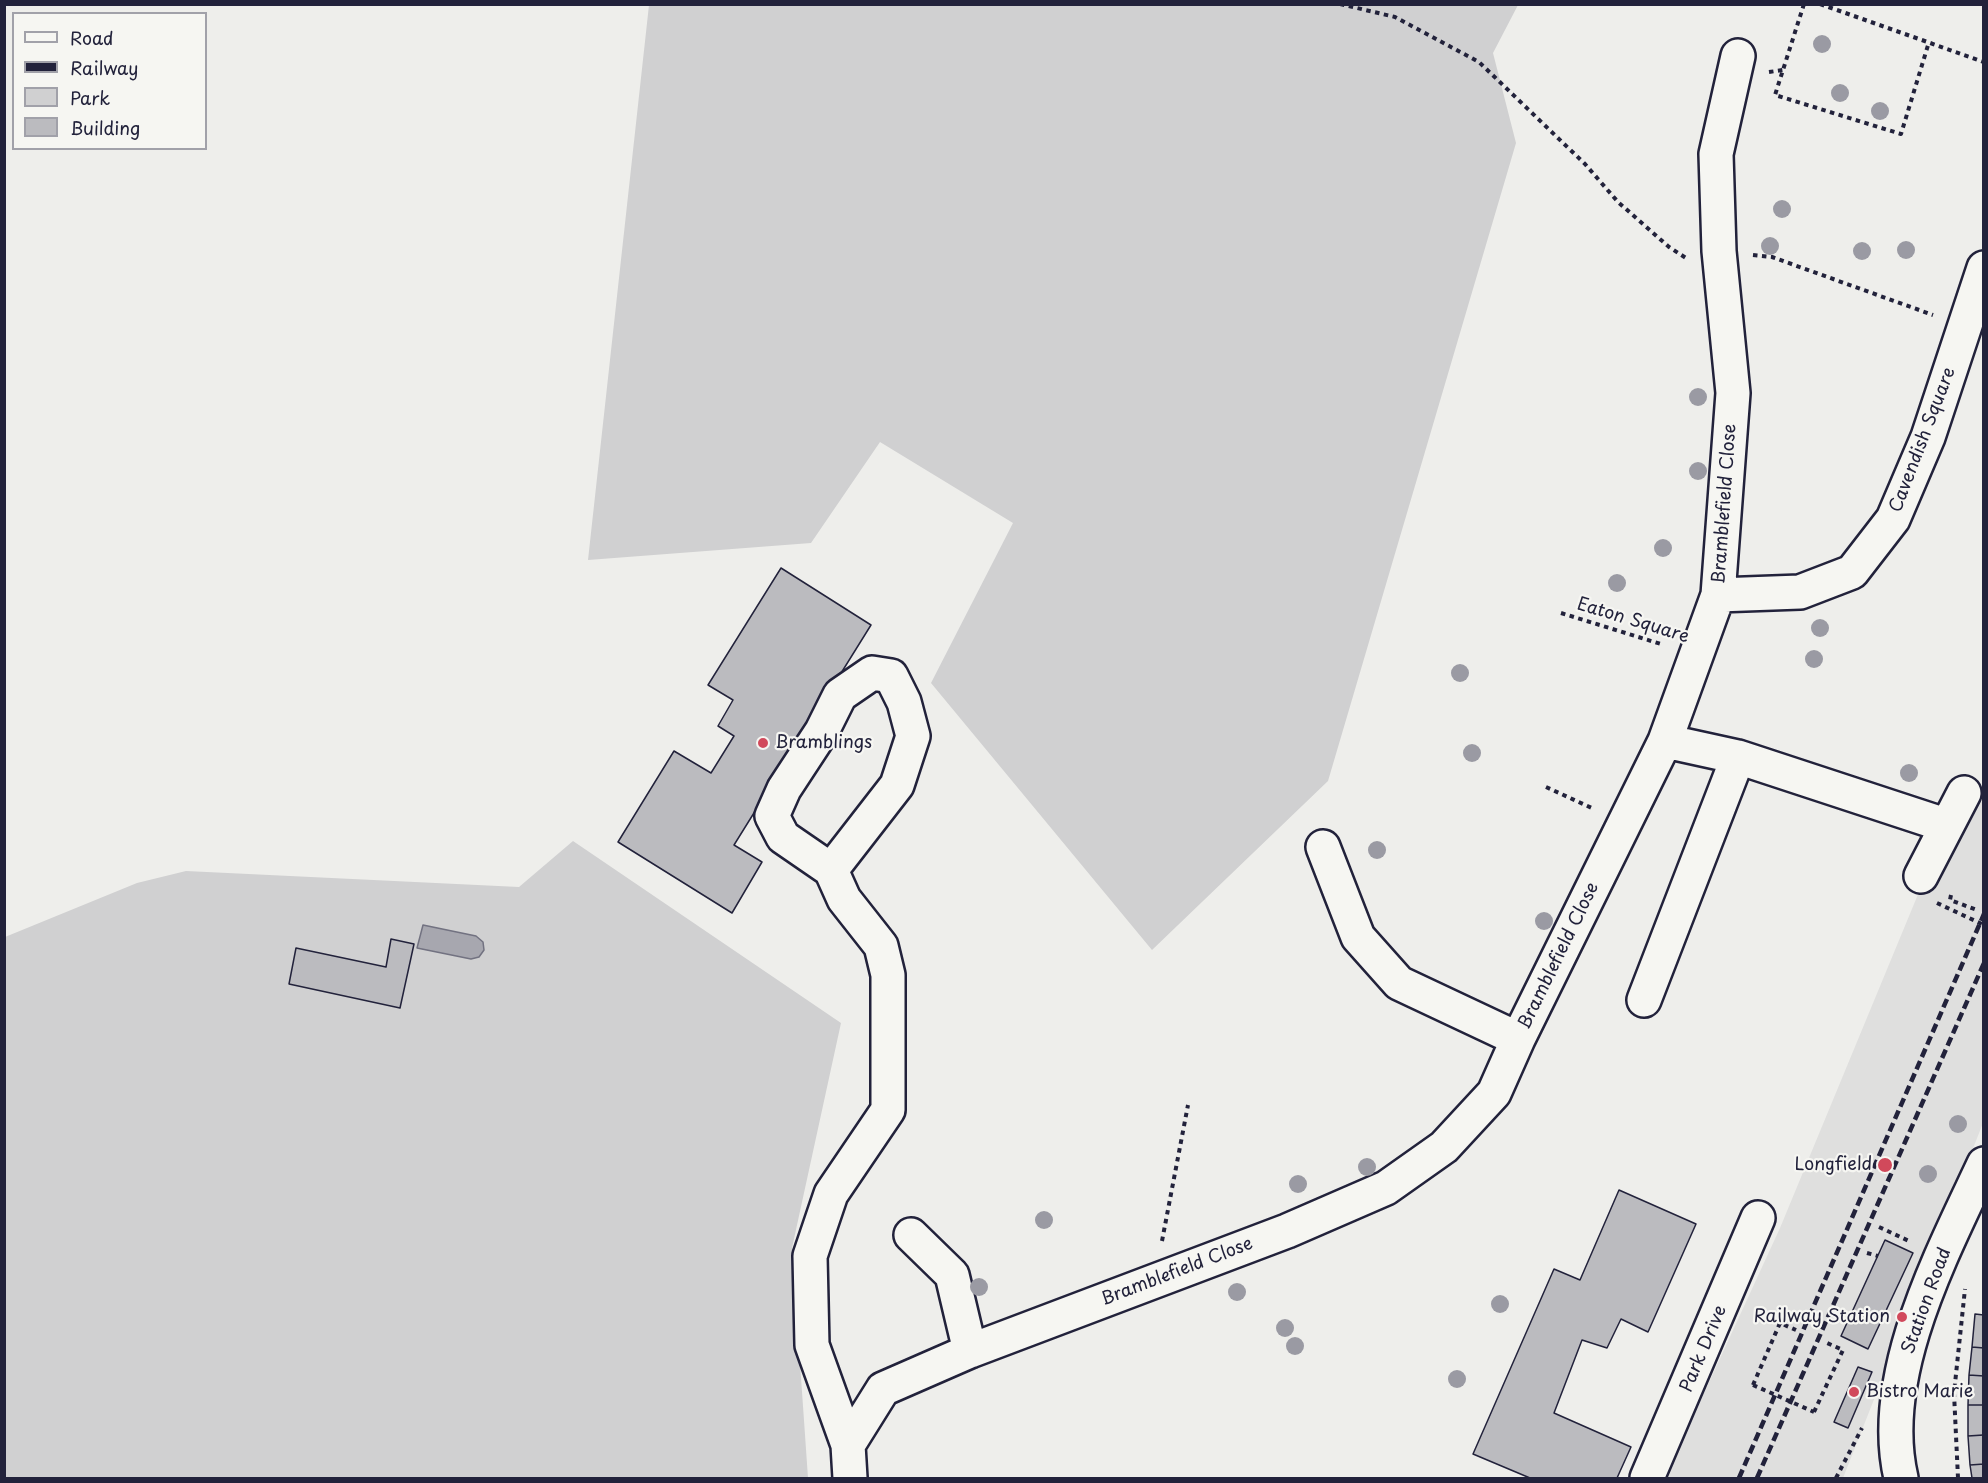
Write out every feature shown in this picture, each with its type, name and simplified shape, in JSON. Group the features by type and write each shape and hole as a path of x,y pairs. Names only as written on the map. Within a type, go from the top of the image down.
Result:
{"street":[{"name":"Bramblefield Close","path":"848,1445 883,1389 970,1351 1287,1231 1386,1188 1444,1147 1494,1093 1518,1039 1665,741 1718,594 1733,393 1721,267 1716,154 1738,56"},
{"name":"Cavendish Square","path":"1718,594 1800,592 1852,572 1893,519 1928,437 1983,268"},
{"path":"831,870 897,785 913,736 904,702 891,676 872,673 840,694 822,731 784,789 771,816 783,837 831,870 844,899 881,946 888,975 888,1110 831,1194 810,1256 812,1345 848,1445 850,1479"},
{"path":"1665,741 1738,757 1945,825"},
{"path":"1644,1000 1738,757"},
{"path":"1929,890 1945,825 1964,793"},
{"path":"1323,848 1358,937 1399,983 1518,1039"},
{"name":"Station Road","path":"1901,1479 1896,1455 1894,1424 1898,1390 1916,1321 1976,1202 1983,1164"},
{"name":"Park Drive","path":"1647,1479 1758,1218"},
{"path":"911,1235 952,1275 970,1351"}],"path":[{"path":"1340,4 1395,17 1479,62 1585,164 1627,210 1669,247 1721,267 1772,257 1888,297 1964,327"},
{"path":"1804,4 1775,95 1901,134 1929,42"},
{"path":"1820,4 1983,62"},
{"name":"Eaton Square","path":"1561,613 1696,654"},
{"path":"1546,787 1625,823"},
{"path":"1929,890 1983,925"},
{"path":"1155,1280 1188,1105"},
{"path":"1879,1227 1909,1241"},
{"path":"1867,1253 1878,1256"},
{"path":"1958,1479 1953,1402 1965,1293 1963,1283"},
{"path":"1796,1330 1780,1323 1753,1385 1814,1412 1843,1350 1827,1343"}],"shaded area":[{"path":"1983,793 1983,1123 1843,1478 1665,1478 1780,1228 1950,817 1967,825"},
{"path":"423,925 476,936 483,942 484,950 479,957 471,959 417,948"}],"green space":[{"path":"649,5 1518,5 1493,53 1516,143 1328,781 1152,950 931,683 1013,523 880,442 811,543 588,560"},
{"path":"573,841 841,1023 792,1248 808,1478 5,1478 5,937 137,883 186,871 519,887","holes":["391,940 414,944 400,1008 289,984 296,948 386,967"]}],"building":[{"name":"Bramblings","path":"781,568 871,625 734,845 762,862 732,913 618,842 674,751 711,773 734,736 718,726 733,700 708,685"},
{"path":"391,939 414,944 400,1008 289,984 296,948 386,967"},
{"path":"1619,1190 1696,1224 1648,1332 1621,1319 1607,1348 1582,1340 1554,1413 1631,1447 1617,1478 1530,1478 1473,1454 1554,1269 1580,1280"},
{"path":"1885,1240 1913,1253 1868,1349 1841,1336"},
{"path":"1975,1314 1984,1315 1984,1348 1972,1347"},
{"path":"1972,1347 1984,1348 1984,1376 1969,1375"},
{"path":"1858,1367 1872,1372 1848,1428 1834,1422"},
{"path":"1969,1375 1984,1376 1984,1405 1968,1405"},
{"path":"1968,1405 1984,1405 1984,1435 1968,1436"},
{"path":"1983,1435 1984,1464 1970,1465 1968,1436"},
{"path":"1984,1464 1984,1478 1972,1478 1970,1465"}],"railway":[{"path":"1739,1478 1984,914"},
{"path":"1757,1478 1984,963"}],"place":[{"name":"Bramblings","path":"763,743"},
{"name":"Longfield","path":"1885,1165"},
{"name":"Railway Station","path":"1902,1317"},
{"name":"Bistro Marie","path":"1854,1392"}]}
